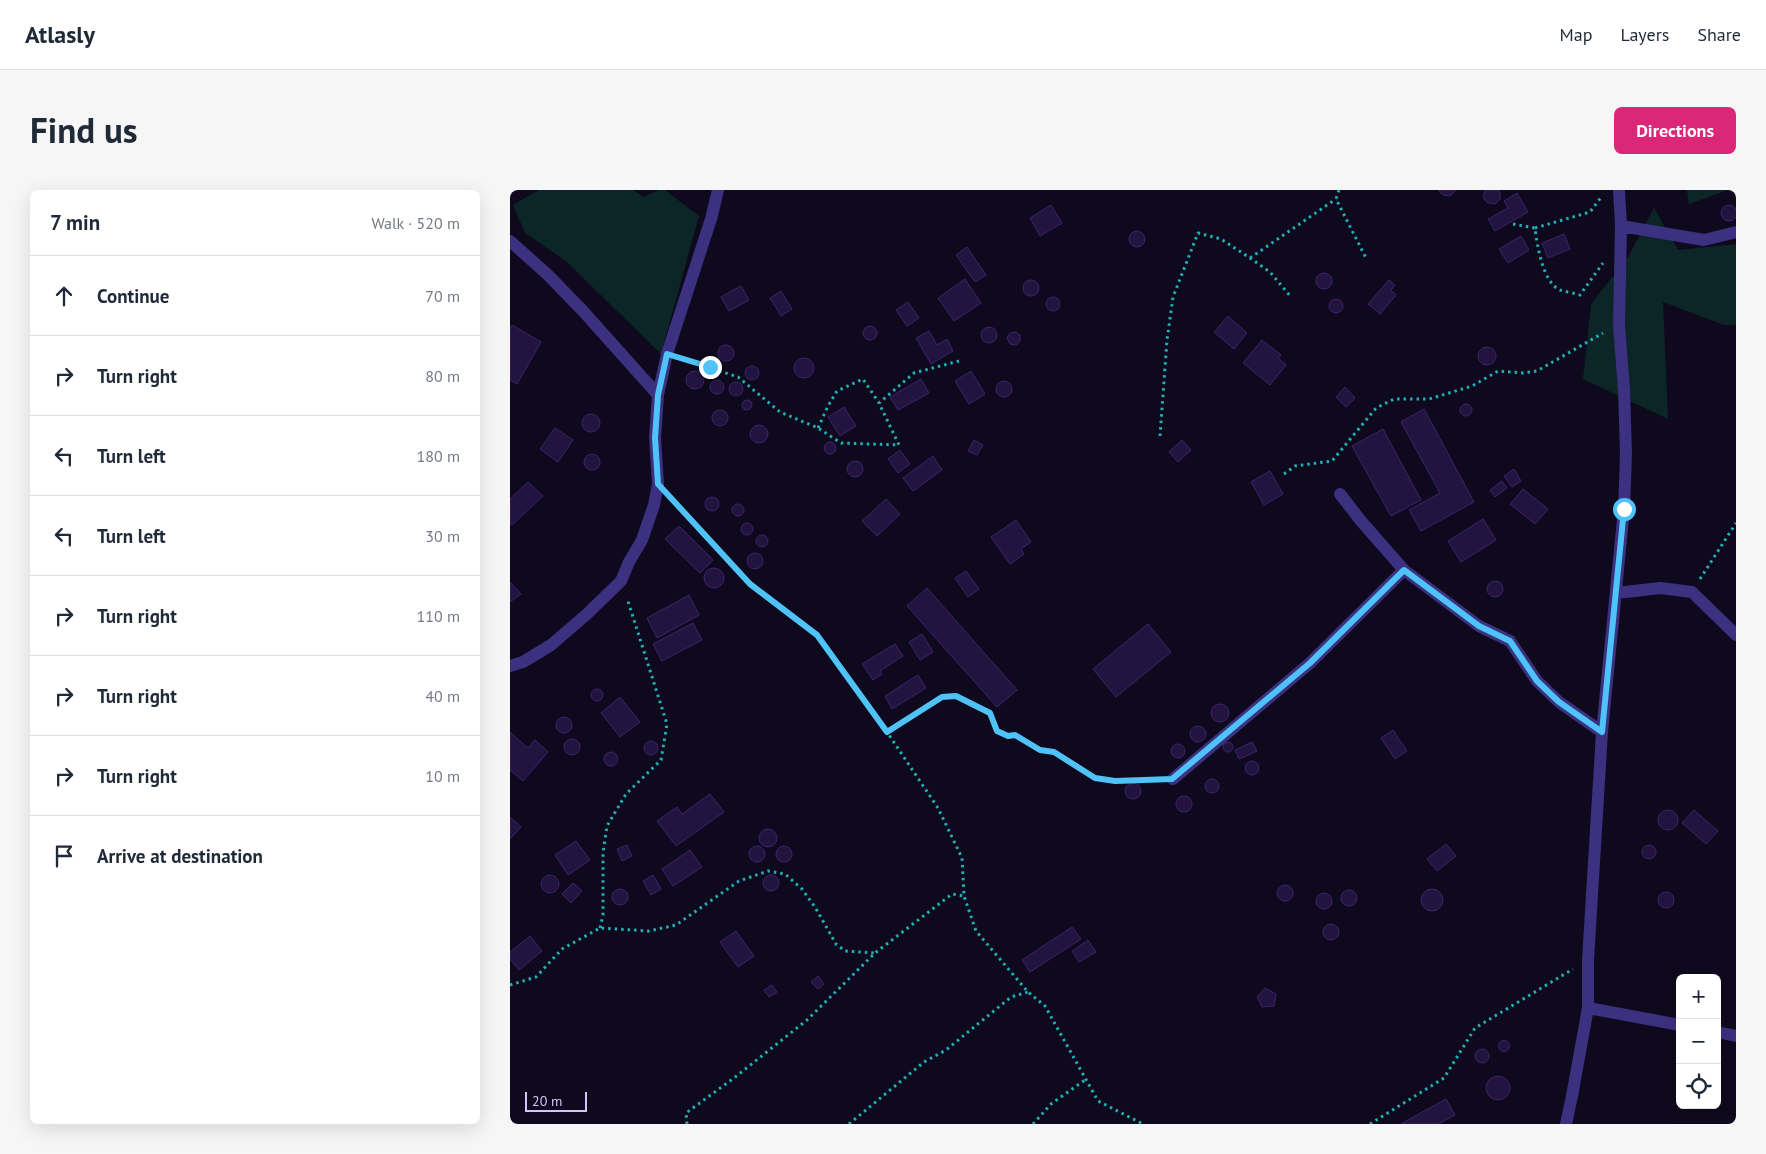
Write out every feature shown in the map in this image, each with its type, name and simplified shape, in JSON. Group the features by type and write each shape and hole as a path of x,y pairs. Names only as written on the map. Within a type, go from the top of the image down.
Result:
{"street":[{"path":"510,666 523,662 551,645 587,614 621,580 642,540 654,506 658,484 655,438 658,395 667,354 711,219 718,190"},
{"path":"1566,1124 1588,1008 1588,960 1602,732 1624,509 1626,454 1619,325 1621,226 1619,190"},
{"path":"1621,226 1704,240 1736,232"},
{"path":"510,241 547,274 583,311 658,395"},
{"path":"1340,494 1404,570 1479,626 1510,641 1537,681 1559,702 1602,732"},
{"path":"1172,779 1310,663 1404,570"},
{"path":"1617,593 1660,588 1692,592 1736,635"},
{"path":"1588,1008 1676,1024"},
{"path":"1721,1033 1736,1036"}],"path":[{"path":"1250,258 1336,199 1339,190"},
{"path":"1513,224 1534,228 1590,212 1608,190"},
{"path":"1336,199 1366,258"},
{"path":"1534,228 1540,259 1548,277 1558,289 1580,295 1620,240"},
{"path":"1160,436 1167,340 1173,297 1198,234 1221,238 1270,272 1290,296"},
{"path":"1284,474 1295,466 1332,461 1376,408 1394,399 1429,399 1472,386 1498,371 1523,373 1537,371 1619,325"},
{"path":"667,354 738,377 780,412 818,428 841,443 899,445 879,403 863,379 838,391 828,406 818,428"},
{"path":"879,403 914,373 960,361"},
{"path":"658,484 750,584 817,635 887,732 938,808 962,858 964,896 976,931 1028,992 1045,1006 1098,1101 1143,1124"},
{"path":"1692,592 1736,523"},
{"path":"600,928 603,915 603,853 607,826 626,794 661,760 668,724 621,580"},
{"path":"887,732 942,697 956,696 990,713 997,731 1008,736 1015,735 1040,750 1054,752 1095,778 1115,781 1172,779"},
{"path":"510,985 536,977 562,948 600,928 649,931 676,925 739,881 768,871 785,874 802,889 815,906 836,944 845,951 875,953"},
{"path":"687,1124 686,1112 734,1078 807,1020 875,953 952,894 964,896"},
{"path":"1370,1124 1444,1078 1475,1028 1588,960"},
{"path":"849,1124 924,1062 946,1050 1011,997 1028,992"},
{"path":"1033,1124 1051,1104 1085,1080"}],"green space":[{"path":"539,190 633,190 644,197 659,190 665,190 699,216 661,354 566,261 525,233 513,205"},
{"path":"1687,190 1728,190 1689,204"},
{"path":"1654,208 1678,250 1736,244 1736,325 1724,325 1663,302 1668,419 1583,379 1591,304 1628,257"}],"building":[{"path":"1438,190 1455,191 1450,196 1443,195"},
{"path":"1485,190 1498,190 1500,192 1500,199 1495,204 1488,203 1483,198"},
{"path":"1517,193 1528,212 1495,231 1488,219 1508,208 1504,201"},
{"path":"1051,205 1062,223 1040,236 1030,218"},
{"path":"1729,205 1735,207 1737,213 1735,219 1729,221 1723,219 1721,213 1723,207"},
{"path":"1137,231 1145,239 1137,247 1129,239"},
{"path":"1564,234 1570,249 1548,258 1542,243"},
{"path":"1521,236 1529,250 1508,263 1499,249"},
{"path":"967,247 986,275 975,282 956,255"},
{"path":"1324,273 1330,275 1332,281 1330,287 1324,289 1318,287 1316,281 1318,275"},
{"path":"965,279 981,303 954,321 938,298"},
{"path":"1028,280 1034,280 1039,285 1037,294 1028,296 1023,291 1023,285"},
{"path":"1389,280 1395,285 1391,290 1396,295 1380,314 1368,304"},
{"path":"741,286 749,300 729,311 721,297"},
{"path":"781,291 792,309 781,316 770,298"},
{"path":"1050,297 1056,297 1060,304 1056,311 1050,311 1046,307 1046,301"},
{"path":"1333,299 1339,299 1343,306 1339,313 1333,313 1329,309 1329,303"},
{"path":"908,302 919,318 907,326 896,310"},
{"path":"1228,316 1247,333 1234,349 1214,332"},
{"path":"512,325 541,342 517,384 510,380 510,329"},
{"path":"870,326 875,328 877,333 875,338 870,340 865,338 863,333 865,328"},
{"path":"986,327 992,327 997,332 995,341 986,343 981,338 981,332"},
{"path":"929,331 937,345 947,339 953,351 931,364 916,338"},
{"path":"1016,332 1020,335 1020,341 1016,345 1010,344 1007,338 1010,333"},
{"path":"1262,340 1281,355 1278,358 1286,365 1270,385 1243,363"},
{"path":"723,345 729,345 734,350 732,359 723,361 718,356 718,350"},
{"path":"1487,347 1493,350 1496,356 1493,362 1487,365 1481,362 1478,356 1481,350"},
{"path":"804,358 811,361 814,368 811,375 804,378 797,375 794,368 797,361"},
{"path":"752,366 757,368 759,373 757,378 752,380 747,378 745,373 747,368"},
{"path":"695,371 703,376 704,380 699,388 695,389 687,384 686,380 691,372"},
{"path":"971,371 985,394 969,404 955,381"},
{"path":"921,379 929,393 898,410 890,397"},
{"path":"714,380 720,380 724,387 720,394 714,394 710,390 710,384"},
{"path":"1001,381 1007,381 1012,386 1010,395 1001,397 996,392 996,386"},
{"path":"733,382 739,382 743,389 739,396 733,396 729,392 729,386"},
{"path":"1345,387 1355,398 1346,407 1336,397"},
{"path":"745,400 749,400 752,405 751,409 745,410 742,407 742,403"},
{"path":"1466,404 1472,410 1466,416 1460,410"},
{"path":"844,407 856,426 840,436 828,417"},
{"path":"1424,409 1474,502 1421,531 1409,510 1440,493 1401,422"},
{"path":"720,410 728,418 720,426 712,418"},
{"path":"587,414 595,414 600,419 598,430 587,432 582,427 582,419"},
{"path":"759,425 765,428 768,434 765,440 759,443 753,440 750,434 753,428"},
{"path":"555,428 573,440 558,462 540,449"},
{"path":"1383,429 1421,500 1391,516 1352,446"},
{"path":"974,440 983,445 977,455 968,451"},
{"path":"1182,440 1191,450 1178,462 1169,452"},
{"path":"830,442 836,448 830,454 824,448"},
{"path":"900,450 910,464 898,473 888,459"},
{"path":"592,454 598,456 600,462 598,468 592,470 586,468 584,462 586,456"},
{"path":"933,456 942,470 913,491 903,478"},
{"path":"852,461 858,461 863,466 861,475 852,477 847,472 847,466"},
{"path":"1514,469 1521,481 1512,487 1504,476"},
{"path":"1270,471 1283,494 1264,505 1251,482"},
{"path":"1502,481 1507,488 1495,497 1490,490"},
{"path":"528,482 543,496 512,525 510,523 510,499"},
{"path":"1523,489 1548,509 1535,524 1510,504"},
{"path":"709,497 715,497 719,504 715,511 709,511 705,507 705,501"},
{"path":"886,499 900,514 877,536 862,521"},
{"path":"738,504 744,510 738,516 732,510"},
{"path":"1483,519 1496,540 1461,562 1448,541"},
{"path":"1016,520 1031,542 1021,549 1024,554 1010,564 991,537"},
{"path":"747,523 753,529 747,535 741,529"},
{"path":"679,526 713,560 700,573 665,539"},
{"path":"760,535 764,535 768,541 764,547 760,547 756,543 756,539"},
{"path":"755,553 761,555 763,561 761,567 755,569 749,567 747,561 749,555"},
{"path":"714,568 721,571 724,578 721,585 714,588 707,585 704,578 707,571"},
{"path":"966,571 979,589 968,597 955,578"},
{"path":"1492,581 1498,581 1503,586 1501,595 1492,597 1487,592 1487,586"},
{"path":"510,582 521,594 510,602"},
{"path":"927,588 1017,690 997,707 907,606"},
{"path":"689,595 699,615 657,638 647,618"},
{"path":"693,623 702,640 662,661 653,644"},
{"path":"1148,624 1171,652 1116,697 1093,669"},
{"path":"922,634 933,652 920,660 909,642"},
{"path":"895,644 903,656 880,671 882,674 873,680 862,664"},
{"path":"918,675 926,688 892,709 885,696"},
{"path":"595,689 599,689 603,695 599,701 595,701 591,697 591,693"},
{"path":"620,697 640,722 620,737 601,713"},
{"path":"1220,704 1226,707 1229,713 1226,719 1220,722 1214,719 1211,713 1214,707"},
{"path":"561,717 567,717 572,722 570,731 561,733 556,728 556,722"},
{"path":"1198,726 1204,728 1206,734 1204,740 1198,742 1192,740 1190,734 1192,728"},
{"path":"1393,730 1407,751 1395,759 1381,738"},
{"path":"510,732 528,748 535,740 548,752 523,781 510,770"},
{"path":"569,739 575,739 580,744 578,753 569,755 564,750 564,744"},
{"path":"648,741 654,741 658,748 654,755 648,755 644,751 644,745"},
{"path":"1228,742 1233,747 1228,752 1223,747"},
{"path":"1252,742 1257,751 1239,759 1235,750"},
{"path":"1178,744 1183,746 1185,751 1183,756 1178,758 1173,756 1171,751 1173,746"},
{"path":"608,752 614,752 618,759 614,766 608,766 604,762 604,756"},
{"path":"1252,761 1257,763 1259,768 1257,773 1252,775 1247,773 1245,768 1247,763"},
{"path":"1209,779 1215,779 1219,786 1215,793 1209,793 1205,789 1205,783"},
{"path":"1130,783 1136,783 1141,788 1139,797 1130,799 1125,794 1125,788"},
{"path":"710,794 724,812 676,846 657,821 677,807 682,814"},
{"path":"1181,796 1187,796 1192,801 1190,810 1181,812 1176,807 1176,801"},
{"path":"1664,810 1672,810 1678,816 1678,824 1672,830 1664,830 1658,824 1658,816"},
{"path":"1694,810 1718,831 1706,844 1682,823"},
{"path":"510,817 521,827 510,839"},
{"path":"764,829 772,829 777,834 775,845 764,847 759,842 759,834"},
{"path":"576,841 590,860 568,875 555,855"},
{"path":"1446,844 1456,856 1437,871 1427,859"},
{"path":"627,845 632,856 622,861 617,849"},
{"path":"1646,845 1652,845 1656,852 1652,859 1646,859 1642,855 1642,849"},
{"path":"754,846 760,846 765,851 763,860 754,862 749,857 749,851"},
{"path":"784,846 790,848 792,854 790,860 784,862 778,860 776,854 778,848"},
{"path":"690,850 702,867 673,886 662,869"},
{"path":"550,875 556,878 559,884 556,890 550,893 544,890 541,884 544,878"},
{"path":"653,875 661,889 651,895 643,881"},
{"path":"771,875 777,877 779,883 777,889 771,891 765,889 763,883 765,877"},
{"path":"573,883 582,891 571,903 562,894"},
{"path":"1282,885 1288,885 1293,890 1291,899 1282,901 1277,896 1277,890"},
{"path":"617,889 623,889 628,894 626,903 617,905 612,900 612,894"},
{"path":"1432,889 1440,892 1443,900 1440,908 1432,911 1424,908 1421,900 1424,892"},
{"path":"1346,890 1352,890 1357,895 1355,904 1346,906 1341,901 1341,895"},
{"path":"1663,892 1669,892 1674,897 1672,906 1663,908 1658,903 1658,897"},
{"path":"1321,893 1327,893 1332,898 1330,907 1321,909 1316,904 1316,898"},
{"path":"1328,924 1334,924 1339,929 1337,938 1328,940 1323,935 1323,929"},
{"path":"1072,927 1081,939 1030,972 1022,960"},
{"path":"736,931 754,956 738,967 720,942"},
{"path":"530,936 542,951 519,970 510,959 510,952"},
{"path":"1088,940 1096,952 1079,962 1072,951"},
{"path":"818,976 824,984 818,989 811,982"},
{"path":"772,985 777,992 769,997 764,990"},
{"path":"1265,988 1276,994 1274,1006 1262,1007 1257,997"},
{"path":"1504,1040 1510,1046 1504,1052 1498,1046"},
{"path":"1479,1049 1485,1049 1489,1056 1485,1063 1479,1063 1475,1059 1475,1053"},
{"path":"1498,1076 1507,1079 1510,1088 1507,1097 1498,1100 1489,1097 1486,1088 1489,1079"},
{"path":"1446,1099 1455,1115 1438,1124 1401,1124"}],"route":[{"path":"710,367 667,354 658,395 655,438 658,484 750,584 817,635 887,732 942,697 956,696 990,713 997,731 1008,736 1015,735 1040,750 1054,752 1095,778 1115,781 1172,779 1310,663 1404,570 1479,626 1510,641 1537,681 1559,702 1602,732 1624,509"}]}
